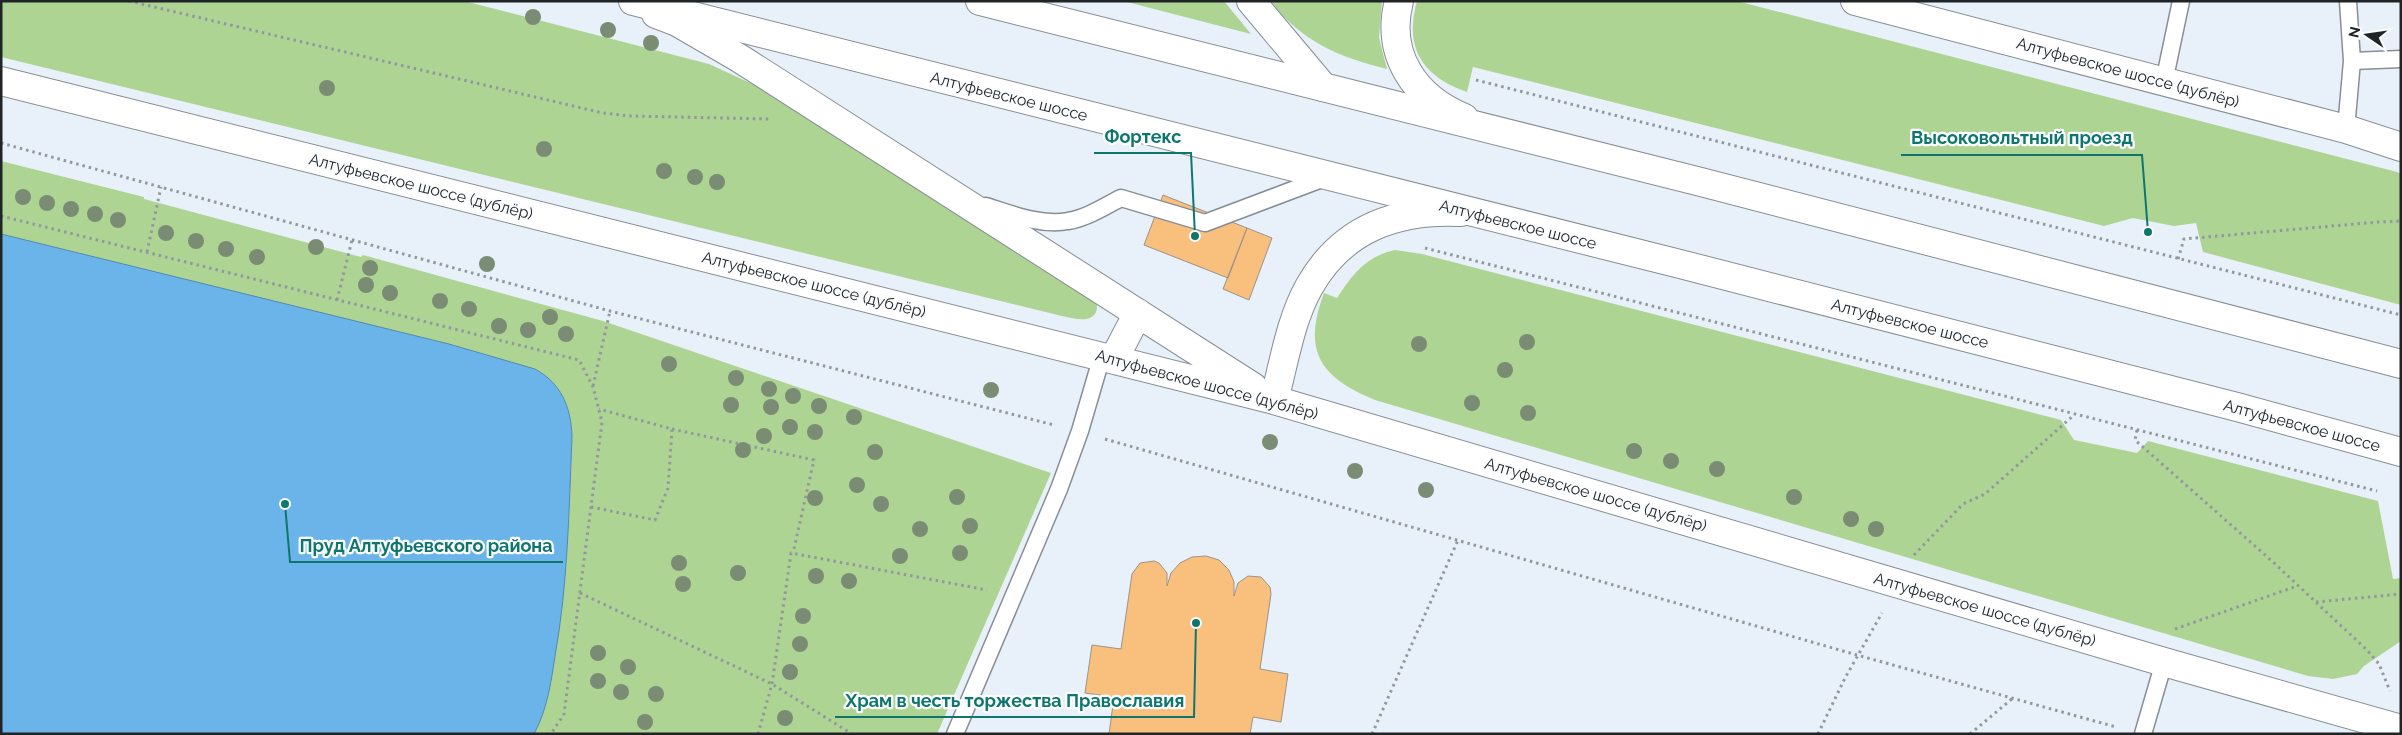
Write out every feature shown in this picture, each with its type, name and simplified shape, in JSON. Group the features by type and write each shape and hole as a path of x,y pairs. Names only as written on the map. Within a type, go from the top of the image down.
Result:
{"street":[{"path":"628,1 677,22 739,58 1274,400 1292,332 1310,287 1327,263 1343,246 1362,230 1381,221 1431,213 1472,212"},
{"name":"Алтуфьевское шоссе","path":"633,1 2093,370 2394,451"},
{"path":"980,1 2096,283 2401,364"},
{"path":"1251,1 1323,88"},
{"path":"1399,1 1396,37 1400,56 1410,78 1424,95 1441,107 1493,130"},
{"name":"Алтуфьевское шоссе (дублёр)","path":"1855,1 2346,129 2401,147"},
{"name":"Алтуфьевское шоссе (дублёр)","path":"1,81 1274,400 2164,662 2401,729"},
{"path":"1108,357 1138,313"}],"lane":[{"path":"2164,82 2181,1"},
{"path":"2346,129 2352,61 2348,1"},
{"path":"2352,61 2401,59"},
{"path":"957,197 1025,218 1048,222 1068,221 1121,198 1205,223 1330,176"},
{"path":"955,734 1059,489 1108,357"},
{"path":"2143,734 2164,662"}],"path":[{"path":"128,1 603,113 630,116 776,119"},
{"path":"1476,80 2401,316"},
{"path":"1,143 610,311 1080,431 1858,655 2126,730"},
{"path":"147,252 161,187"},
{"path":"1,216 579,360 593,387 602,422 564,714 551,734"},
{"path":"2178,259 2184,239 2401,221"},
{"path":"336,300 352,240"},
{"path":"1424,248 2377,491"},
{"path":"593,387 610,311"},
{"path":"599,409 672,430 814,460 793,553 791,553 772,684 758,734"},
{"path":"1818,734 1858,655 1917,550 1963,504 1985,494 2074,414"},
{"path":"592,506 655,520 668,488 672,430"},
{"path":"2137,430 2134,440 2316,602 2367,650 2379,664 2394,700"},
{"path":"1372,734 1458,540"},
{"path":"793,553 1014,595"},
{"path":"580,592 772,684 852,734"},
{"path":"2316,602 2401,594"},
{"path":"1970,734 2013,698"}],"green space":[{"path":"1,1 464,1 709,64 761,88 1091,299 1097,305 1096,311 1094,316 1090,318 1067,317 1,57"},
{"path":"1123,1 1224,1 1251,34"},
{"path":"1271,1 1382,1 1379,38 1387,69 1370,65 1323,46 1295,27"},
{"path":"1417,1 1737,1 2397,172 2401,174 2401,305 2203,252 2196,223 2174,226 2133,218 2104,226 1473,67 1467,92 1438,78 1420,58 1415,46 1413,33"},
{"path":"1,161 144,197 144,199 361,257 363,255 603,321 1051,473 937,734 1,734"},
{"path":"1395,250 1422,254 2061,420 2074,440 2137,453 2148,441 2378,501 2393,579 2401,578 2401,641 2364,666 2357,674 2333,679 2308,676 1375,400 1341,382 1329,372 1321,360 1316,347 1315,331 1324,293 1337,298 1354,274 1368,262"}],"water":[{"path":"1,234 449,344 535,369 552,381 567,406 571,425 569,519 563,602 552,676 545,706 534,734 1,734"}],"building":[{"path":"1163,195 1247,228 1228,278 1144,245"},
{"path":"1247,228 1272,238 1249,300 1223,289"},
{"path":"1206,556 1219,560 1229,570 1234,582 1234,596 1238,583 1248,576 1261,577 1270,587 1271,594 1260,669 1288,674 1281,722 1253,717 1250,734 1109,734 1114,697 1085,693 1092,645 1121,649 1132,574 1140,563 1154,561 1159,563 1167,573 1167,586 1171,573 1180,563 1192,557"}],"place":[{"name":"Высоковольтный проезд","path":"2148,232"},
{"name":"Фортекс","path":"1195,236"},
{"name":"Пруд Алтуфьевского района","path":"285,504"},
{"name":"Храм в честь торжества Православия","path":"1196,623"}]}
